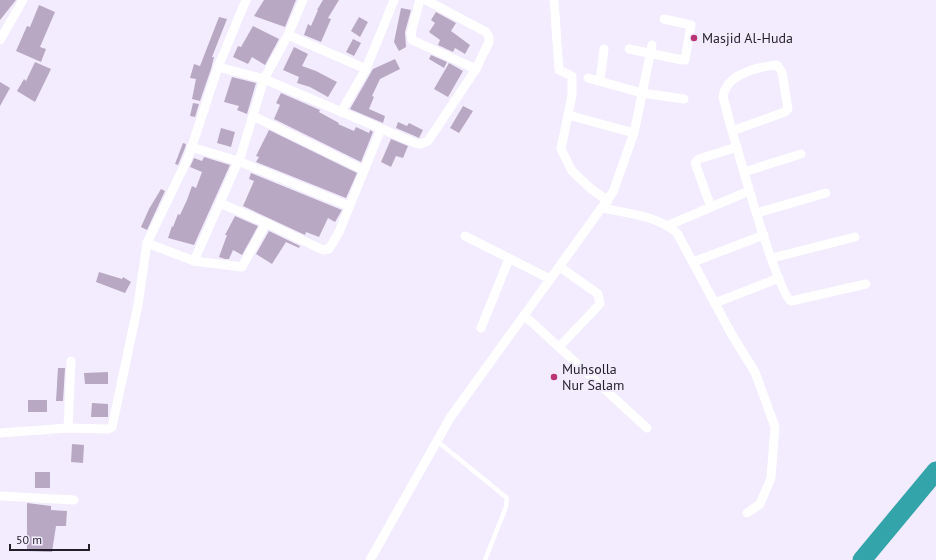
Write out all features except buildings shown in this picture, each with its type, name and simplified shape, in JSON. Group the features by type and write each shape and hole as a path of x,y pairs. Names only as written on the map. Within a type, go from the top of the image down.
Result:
{"street":[{"path":"0,40 23,0"},
{"path":"0,433 68,428 108,429 114,422 138,305 147,243 188,158 218,67 246,0"},
{"path":"194,262 238,161 264,79 288,35 303,0"},
{"path":"341,112 366,69 394,0"},
{"path":"420,0 411,33 412,40 476,69"},
{"path":"218,67 264,79 420,144 428,140 476,69 489,42 489,37 486,32 426,0"},
{"path":"554,0 559,70 572,76 572,95 561,149 572,171 605,204 669,225 677,233 755,372 775,427 771,478 760,504 747,513"},
{"path":"629,48 652,49 685,60 691,25 664,19"},
{"path":"288,35 366,69"},
{"path":"600,81 604,49"},
{"path":"370,560 450,418 605,204 618,182 634,133 652,49"},
{"path":"732,131 785,112 788,108 782,72 777,65 765,66 733,78 723,97 732,131 749,191 779,278 787,296 791,301 866,284"},
{"path":"588,78 642,93 684,100"},
{"path":"568,115 634,133"},
{"path":"253,116 364,170"},
{"path":"220,203 326,251 334,242 381,129"},
{"path":"191,147 238,161 349,206"},
{"path":"711,207 696,165 696,161 737,148"},
{"path":"744,172 801,154"},
{"path":"669,225 749,191"},
{"path":"757,213 826,193"},
{"path":"147,243 194,262 242,268 266,223"},
{"path":"693,262 764,235"},
{"path":"465,236 550,279"},
{"path":"772,258 855,237"},
{"path":"481,328 509,258"},
{"path":"559,347 600,304 598,294 560,267"},
{"path":"715,303 779,278"},
{"path":"525,316 647,428"},
{"path":"68,428 71,361"},
{"path":"0,496 74,500"}],"lane":[{"path":"437,441 507,498 506,507 485,560"}],"waterway":[{"path":"862,560 936,471"}],"place":[{"name":"Masjid Al-Huda","path":"694,38"},
{"name":"Muhsolla Nur Salam","path":"554,377"}]}
